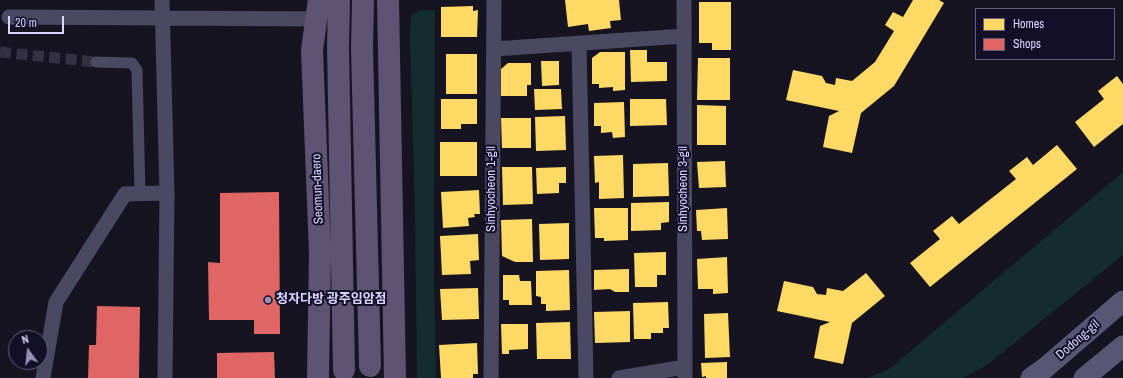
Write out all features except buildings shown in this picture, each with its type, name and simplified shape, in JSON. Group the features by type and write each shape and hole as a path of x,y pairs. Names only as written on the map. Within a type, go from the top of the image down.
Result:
{"main road":[{"name":"Seomun-daero","path":"338,0 344,370"},
{"path":"363,0 362,48 370,366"},
{"path":"388,0 395,378"},
{"name":"Seomun-daero","path":"318,10 312,50 320,253 318,378"},
{"name":"Dodong-gil","path":"1031,378 1044,369 1123,301"},
{"path":"1084,378 1123,346"}],"street":[{"path":"162,0 167,193 165,378"},
{"name":"Sinhyocheon 1-gil","path":"491,378 494,0"},
{"name":"Sinhyocheon 3-gil","path":"684,0 685,372"},
{"path":"9,17 162,18 318,10"},
{"path":"494,49 684,36"},
{"path":"579,44 586,378"},
{"path":"96,62 132,62 137,70 140,194"},
{"path":"43,378 56,302 125,194 167,193"},
{"path":"619,378 685,372"}],"green space":[{"path":"419,10 435,10 434,270 436,378 417,378 415,216 410,35 411,17"},
{"path":"1123,172 1123,255 991,362 964,378 867,378 889,369"}],"tunnel":[{"path":"0,52 96,62"}],"place":[{"name":"청자다방 광주임암점","path":"268,300"}]}
